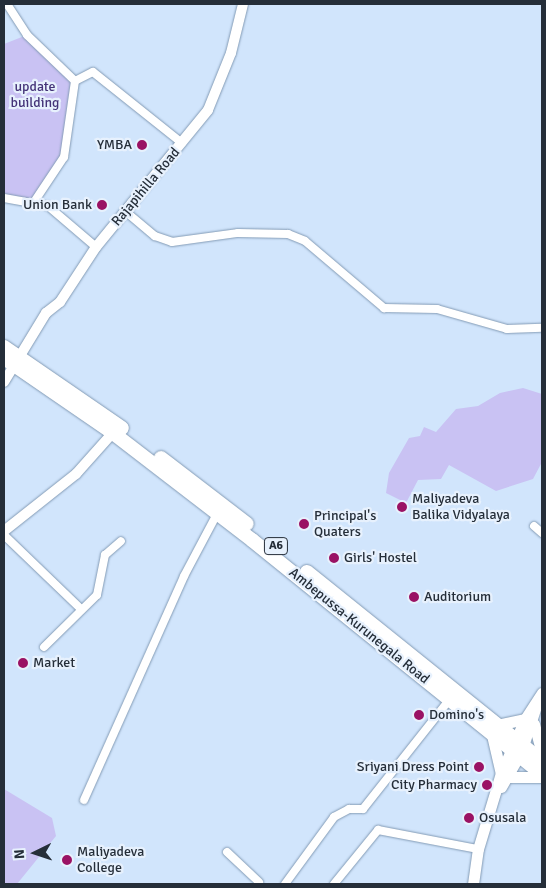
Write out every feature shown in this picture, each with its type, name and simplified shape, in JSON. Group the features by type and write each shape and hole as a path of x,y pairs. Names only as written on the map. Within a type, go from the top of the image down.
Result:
{"highway":[{"name":"Ambepussa-Kurunegala Road","path":"4,347 13,360 116,429 495,730 517,748 542,776"},
{"name":"Ambepussa-Kurunegala Road","path":"116,429 217,514 449,700 495,730"},
{"name":"Ambepussa-Kurunegala Road","path":"517,748 542,761"}],"main road":[{"path":"473,884 478,849 498,790 542,693"},
{"path":"505,775 495,730 529,720"},
{"path":"529,720 542,754"},
{"path":"505,775 542,776"}],"street":[{"path":"7,4 27,36 75,81"},
{"name":"Rajapihilla Road","path":"4,382 13,360 46,313 60,302 96,247 182,143 220,85 243,4"},
{"path":"75,81 94,72 182,143"},
{"path":"34,202 64,157 75,81"},
{"path":"4,198 48,206 96,247"},
{"path":"125,211 155,236 172,242 238,233 288,234 305,241 384,308 437,309 507,329 542,328"},
{"path":"4,531 76,474 116,429"},
{"path":"84,800 184,576 217,514"},
{"path":"534,526 542,533"},
{"path":"4,535 81,609"},
{"path":"44,646 101,590 102,563 121,541"},
{"path":"285,884 334,817 349,809 364,809 449,700"},
{"path":"334,884 378,830 478,849"},
{"path":"227,852 259,883"}],"green space":[{"name":"update building","path":"27,35 75,81 64,157 34,202 4,198 4,44"},
{"path":"523,388 542,394 542,462 533,479 496,491 449,465 441,479 418,480 406,503 386,493 389,473 409,438 420,436 424,427 436,432 456,409 478,406 500,393"},
{"path":"4,789 52,818 56,836 17,884 4,884"}],"place":[{"name":"YMBA","path":"142,145"},
{"name":"Union Bank","path":"102,205"},
{"name":"Maliyadeva Balika Vidyalaya","path":"402,507"},
{"name":"Principal's Quaters","path":"304,524"},
{"name":"Girls' Hostel","path":"334,558"},
{"name":"Auditorium","path":"414,597"},
{"name":"Market","path":"23,663"},
{"name":"Domino's","path":"419,715"},
{"name":"Sriyani Dress Point","path":"479,767"},
{"name":"City Pharmacy","path":"487,785"},
{"name":"Osusala","path":"469,818"},
{"name":"Maliyadeva College","path":"67,860"}]}
